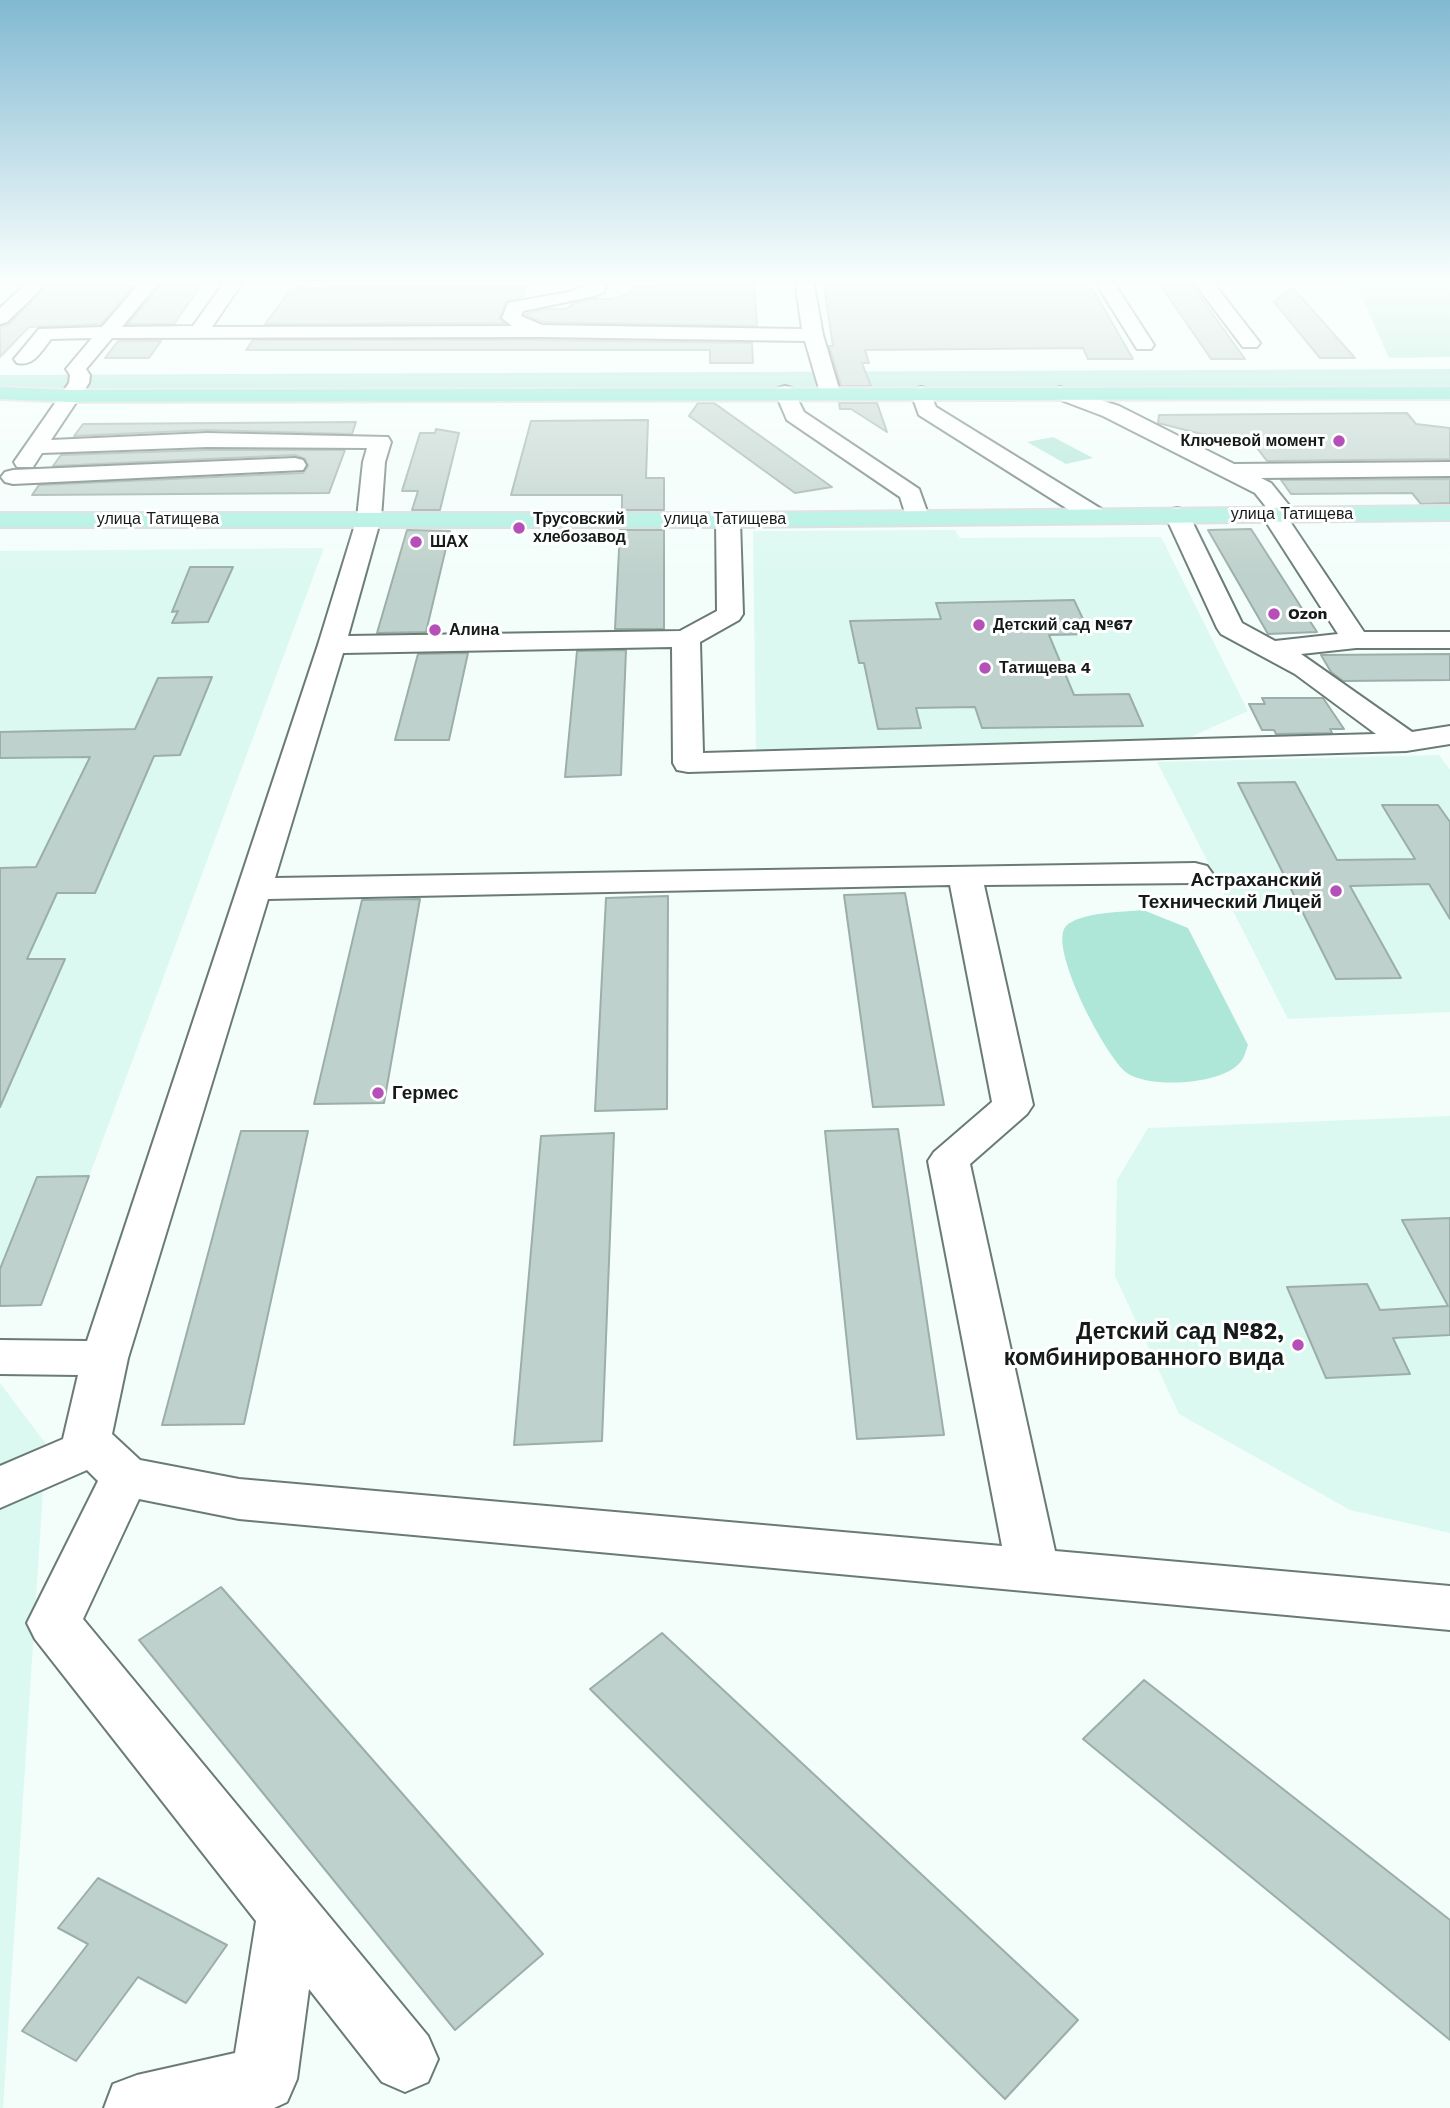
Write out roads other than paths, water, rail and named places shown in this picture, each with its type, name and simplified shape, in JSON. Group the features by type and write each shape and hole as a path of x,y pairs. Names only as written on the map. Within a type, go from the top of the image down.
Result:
{"highway":[{"path":"0,393 69,396 785,392 1450,393"}],"main road":[{"name":"улица Татищева","path":"0,520 728,520 1450,513"}],"street":[{"path":"7,485 36,447 80,378"},
{"path":"821,378 830,392"},
{"path":"785,392 795,415 911,494 917,517"},
{"path":"921,393 927,410 1094,515"},
{"path":"1060,393 1111,411 1263,488 1356,640"},
{"path":"36,447 207,440 380,442 374,462 369,518 332,645 105,1357 87,1439 109,1461 239,1499 1450,1608"},
{"path":"7,485 374,462"},
{"path":"1230,471 1450,469"},
{"path":"1177,514 1231,628 1305,668 1406,742"},
{"path":"332,645 686,639 730,614 728,520"},
{"path":"686,639 688,763 1406,742 1450,735"},
{"path":"1274,649 1356,640 1450,640"},
{"path":"255,889 1195,873"},
{"path":"965,875 1013,1105 949,1161 1033,1571"},
{"path":"0,1356 105,1357"},
{"path":"0,1488 109,1461"},
{"path":"109,1461 54,1623 405,2059"},
{"path":"137,2108 261,2094 288,1914"}],"place":[{"name":"Ключевой момент","path":"1339,441"},
{"name":"Трусовский хлебозавод","path":"519,528"},
{"name":"ШАХ","path":"416,542"},
{"name":"Ozon","path":"1274,614"},
{"name":"Детский сад №67","path":"979,625"},
{"name":"Алина","path":"435,630"},
{"name":"Татищева 4","path":"985,668"},
{"name":"Астраханский Технический Лицей","path":"1336,891"},
{"name":"Гермес","path":"378,1093"},
{"name":"Детский сад №82, комбинированного вида","path":"1298,1345"}]}
